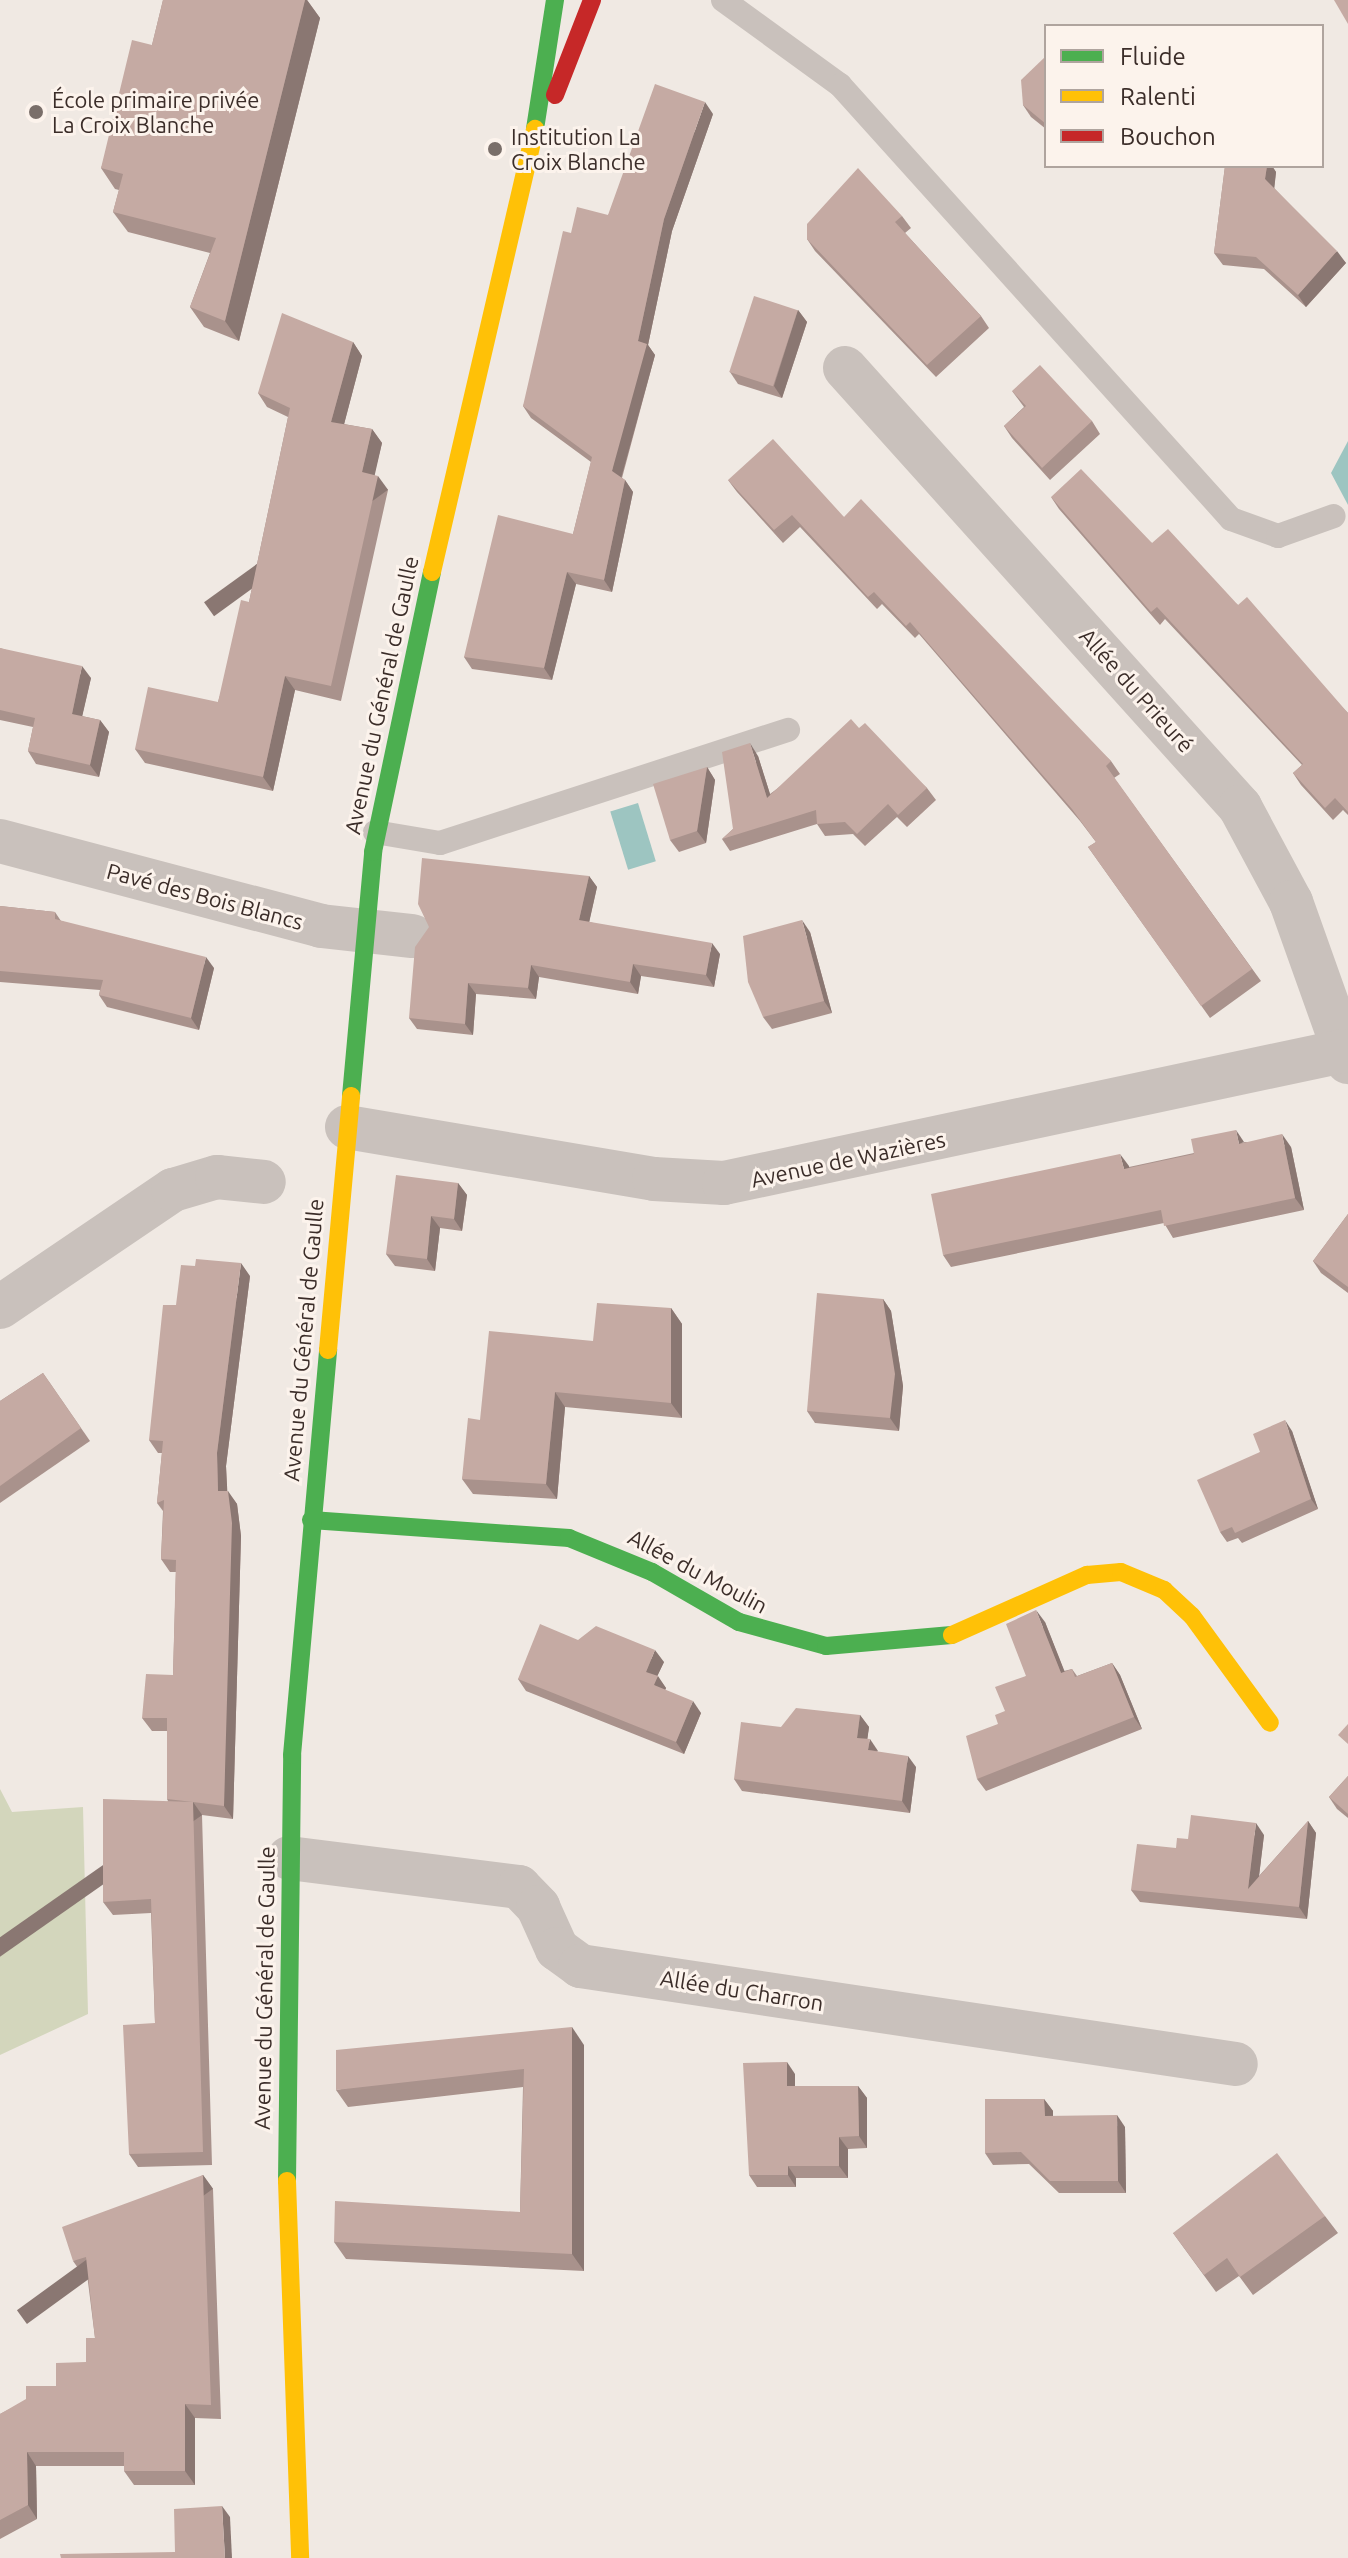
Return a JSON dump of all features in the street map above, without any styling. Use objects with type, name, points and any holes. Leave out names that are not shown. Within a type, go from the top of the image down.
[{"type":"main road","name":"Avenue du Général de Gaulle","points":[[300,2558],[288,2339],[289,1858],[311,1520],[375,832],[533,145],[555,0]]},
{"type":"main road","name":"Avenue du Général de Gaulle","points":[[533,145],[592,0]]},
{"type":"main road","name":"Allée du Moulin","points":[[311,1520],[569,1538],[640,1566],[754,1629],[826,1646],[895,1645],[961,1633],[1087,1575],[1121,1572],[1164,1590],[1192,1616],[1270,1723]]},
{"type":"street","name":"Allée du Prieuré","points":[[845,368],[1240,807],[1291,902],[1346,1056]]},
{"type":"street","name":"Pavé des Bois Blancs","points":[[0,841],[365,933],[412,936]]},
{"type":"street","name":"Avenue de Wazières","points":[[347,1127],[654,1179],[724,1183],[1346,1056]]},
{"type":"street","points":[[0,1307],[173,1190],[217,1177],[264,1182]]},
{"type":"street","name":"Allée du Charron","points":[[289,1858],[519,1887],[538,1907],[557,1949],[580,1966],[1236,2064]]},
{"type":"lane","points":[[723,0],[840,85],[1231,519],[1278,536],[1334,516]]},
{"type":"lane","points":[[375,832],[440,843],[788,730]]},
{"type":"green space","points":[[0,1789],[12,1812],[83,1807],[88,2014],[0,2055]]},
{"type":"water","points":[[1348,441],[1348,505],[1331,473]]},
{"type":"water","points":[[638,803],[656,861],[628,870],[610,811]]},
{"type":"building","points":[[163,0],[305,0],[225,321],[190,307],[216,238],[113,212],[123,174],[101,168],[132,40],[152,45]]},
{"type":"building","points":[[1334,0],[1348,0],[1348,24]]},
{"type":"building","points":[[1044,58],[1044,122],[1023,105],[1021,80]]},
{"type":"building","points":[[655,84],[705,102],[664,219],[638,341],[647,344],[612,471],[625,480],[604,580],[567,572],[544,668],[464,657],[498,515],[573,534],[592,457],[523,406],[563,231],[571,233],[577,207],[608,215]]},
{"type":"building","points":[[858,168],[902,216],[895,222],[981,316],[927,365],[807,239],[807,224]]},
{"type":"building","points":[[1225,168],[1267,168],[1265,179],[1337,251],[1298,295],[1256,257],[1214,253]]},
{"type":"building","points":[[754,296],[798,310],[773,386],[729,372]]},
{"type":"building","points":[[282,313],[353,342],[331,422],[372,429],[362,472],[378,476],[331,686],[285,676],[263,777],[135,749],[148,687],[218,702],[241,600],[249,602],[290,408],[258,393]]},
{"type":"building","points":[[1040,365],[1092,421],[1042,468],[1004,426],[1026,406],[1012,391]]},
{"type":"building","points":[[773,439],[844,517],[861,499],[1111,761],[1106,766],[1252,969],[1201,1006],[1088,847],[1096,842],[1072,809],[910,622],[906,626],[874,592],[868,597],[792,515],[774,530],[728,480]]},
{"type":"building","points":[[1081,469],[1152,543],[1168,529],[1238,605],[1247,597],[1348,713],[1348,812],[1335,798],[1325,808],[1293,773],[1303,764],[1157,607],[1151,612],[1051,497]]},
{"type":"building","points":[[0,648],[82,666],[72,714],[100,720],[90,765],[28,751],[35,718],[0,710]]},
{"type":"building","points":[[851,719],[859,728],[865,723],[927,788],[898,815],[888,804],[857,834],[845,822],[817,824],[816,810],[722,839],[733,829],[722,752],[750,743],[767,798]]},
{"type":"building","points":[[707,767],[697,831],[670,840],[653,784]]},
{"type":"building","points":[[422,858],[589,876],[579,920],[712,943],[706,975],[633,964],[630,982],[531,965],[528,988],[468,983],[465,1024],[409,1018],[415,947],[429,927],[418,904]]},
{"type":"building","points":[[0,906],[55,912],[55,919],[206,957],[191,1018],[99,995],[103,980],[0,971]]},
{"type":"building","points":[[802,920],[824,1001],[763,1017],[748,982],[743,936]]},
{"type":"building","points":[[1236,1130],[1239,1144],[1282,1134],[1295,1198],[1164,1226],[1161,1210],[943,1255],[931,1194],[1120,1154],[1124,1169],[1194,1154],[1191,1139]]},
{"type":"building","points":[[396,1175],[458,1183],[454,1219],[431,1216],[427,1259],[386,1254]]},
{"type":"building","points":[[1348,1214],[1348,1287],[1313,1261]]},
{"type":"building","points":[[196,1259],[241,1263],[217,1453],[218,1491],[228,1491],[232,1523],[224,1806],[167,1799],[167,1718],[142,1718],[146,1674],[173,1675],[176,1560],[161,1559],[164,1500],[157,1503],[163,1441],[149,1440],[163,1305],[176,1305],[181,1265],[195,1266]]},
{"type":"building","points":[[817,1293],[883,1299],[895,1374],[890,1418],[807,1411]]},
{"type":"building","points":[[597,1303],[671,1308],[671,1403],[555,1392],[546,1484],[462,1479],[468,1418],[480,1420],[489,1331],[593,1341]]},
{"type":"building","points":[[43,1373],[81,1428],[0,1486],[0,1401]]},
{"type":"building","points":[[1285,1420],[1311,1499],[1235,1533],[1232,1527],[1220,1532],[1197,1480],[1260,1452],[1253,1434]]},
{"type":"building","points":[[1036,1610],[1061,1673],[1072,1669],[1075,1677],[1112,1663],[1134,1717],[977,1779],[966,1736],[998,1724],[995,1715],[1005,1711],[995,1687],[1026,1676],[1006,1624]]},
{"type":"building","points":[[540,1624],[578,1640],[596,1626],[655,1650],[646,1672],[658,1676],[654,1685],[693,1701],[676,1742],[518,1679]]},
{"type":"building","points":[[796,1708],[860,1715],[857,1738],[870,1739],[868,1750],[908,1756],[902,1801],[734,1779],[741,1722],[781,1727]]},
{"type":"building","points":[[1348,1724],[1348,1744],[1338,1735]]},
{"type":"building","points":[[1348,1776],[1348,1814],[1329,1797]]},
{"type":"building","points":[[103,1799],[193,1802],[203,2152],[129,2154],[123,2025],[155,2023],[151,1899],[103,1902]]},
{"type":"building","points":[[1191,1815],[1256,1823],[1248,1889],[1308,1821],[1299,1907],[1131,1890],[1137,1844],[1176,1848],[1177,1838],[1188,1839]]},
{"type":"building","points":[[572,2027],[572,2254],[334,2242],[335,2201],[520,2212],[524,2069],[336,2090],[336,2050]]},
{"type":"building","points":[[787,2062],[787,2086],[858,2086],[859,2136],[839,2137],[839,2166],[788,2166],[788,2175],[749,2175],[743,2063]]},
{"type":"building","points":[[985,2099],[1044,2099],[1045,2116],[1117,2115],[1118,2181],[1050,2181],[1021,2152],[985,2153]]},
{"type":"building","points":[[1277,2153],[1325,2216],[1240,2277],[1227,2258],[1204,2275],[1173,2233]]},
{"type":"building","points":[[203,2175],[211,2405],[185,2404],[185,2471],[124,2471],[124,2452],[27,2452],[28,2505],[0,2520],[0,2414],[26,2399],[26,2386],[56,2386],[56,2363],[86,2362],[86,2338],[95,2338],[86,2257],[73,2261],[62,2227]]},
{"type":"building","points":[[222,2506],[225,2558],[61,2558],[60,2554],[175,2552],[174,2509]]},
{"type":"traffic: fast","points":[[535,129],[555,0]]},
{"type":"traffic: fast","points":[[351,1096],[373,852],[432,572]]},
{"type":"traffic: fast","points":[[287,2181],[292,1755],[328,1350]]},
{"type":"traffic: fast","points":[[311,1520],[569,1538],[652,1572],[739,1622],[826,1646],[952,1635]]},
{"type":"traffic: slow","points":[[432,572],[535,129]]},
{"type":"traffic: slow","points":[[328,1350],[351,1096]]},
{"type":"traffic: slow","points":[[952,1635],[1087,1575],[1121,1572],[1164,1590],[1192,1616],[1270,1723]]},
{"type":"traffic: slow","points":[[287,2181],[300,2558]]},
{"type":"traffic: jam","points":[[555,95],[592,0]]},
{"type":"place","name":"École primaire privée La Croix Blanche","points":[[36,112]]},
{"type":"place","name":"Institution La Croix Blanche","points":[[495,149]]}]
